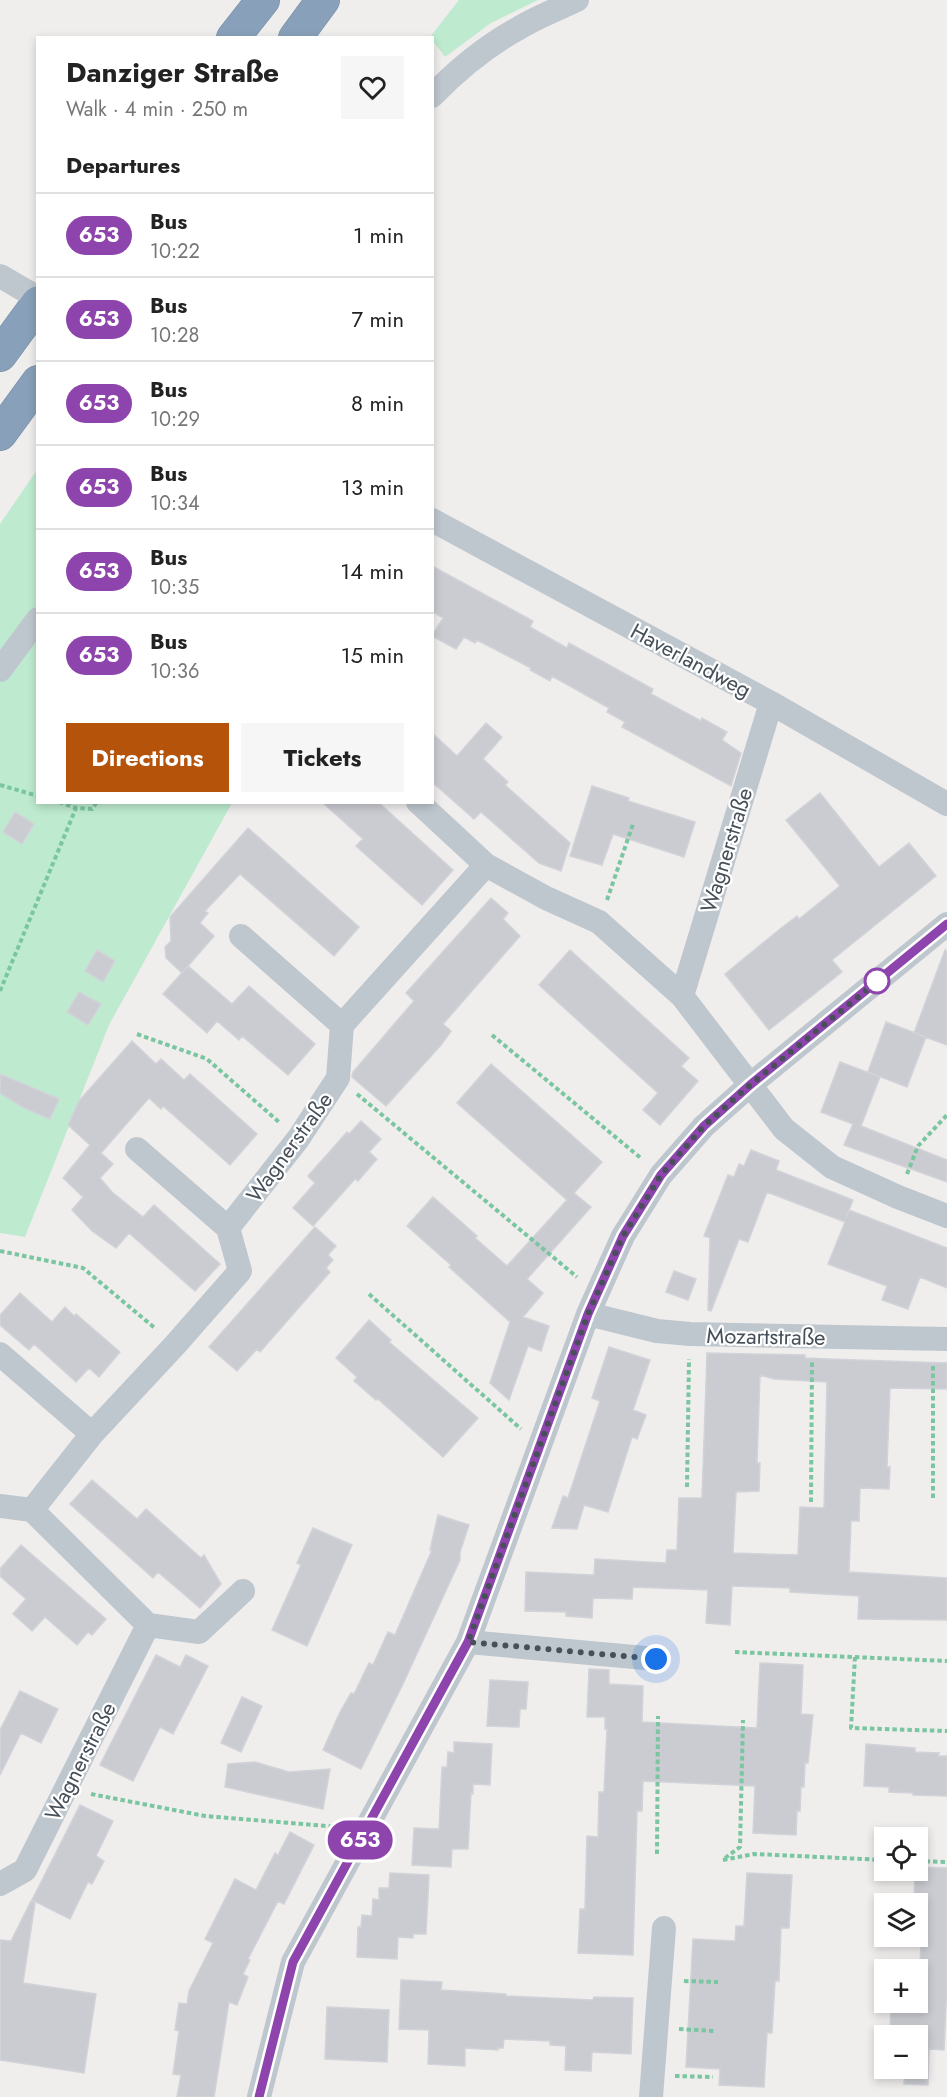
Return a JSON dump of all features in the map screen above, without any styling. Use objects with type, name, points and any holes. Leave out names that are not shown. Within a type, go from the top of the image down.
[{"type":"highway","points":[[235,36],[262,0]]},
{"type":"highway","points":[[296,36],[323,0]]},
{"type":"highway","points":[[0,355],[36,306]]},
{"type":"highway","points":[[0,434],[36,385]]},
{"type":"street","points":[[434,94],[455,72],[485,49],[520,27],[578,0]]},
{"type":"street","points":[[0,276],[36,297]]},
{"type":"street","name":"Haverlandweg","points":[[434,521],[771,703],[947,804]]},
{"type":"street","points":[[0,670],[36,622]]},
{"type":"street","name":"Wagnerstraße","points":[[682,996],[771,703]]},
{"type":"street","points":[[420,804],[486,865],[546,898],[599,922],[682,996],[784,1129],[832,1167],[947,1216]]},
{"type":"street","points":[[241,936],[342,1025],[486,865]]},
{"type":"street","points":[[260,2097],[293,1962],[468,1642],[592,1304],[623,1236],[661,1175],[704,1126],[750,1085],[947,924]]},
{"type":"street","name":"Wagnerstraße","points":[[228,1228],[298,1139],[338,1078],[342,1025]]},
{"type":"street","points":[[32,1510],[92,1434],[240,1271],[228,1228],[137,1149]]},
{"type":"street","name":"Mozartstraße","points":[[592,1304],[657,1331],[690,1334],[940,1339]]},
{"type":"street","points":[[0,1354],[92,1434]]},
{"type":"street","points":[[0,1506],[32,1510],[148,1625],[199,1632],[243,1591]]},
{"type":"street","name":"Wagnerstraße","points":[[0,1884],[25,1870],[148,1625]]},
{"type":"street","points":[[468,1642],[656,1659]]},
{"type":"street","points":[[652,2086],[664,1928]]},
{"type":"path","points":[[0,785],[36,795]]},
{"type":"path","points":[[65,804],[76,808],[92,809],[96,804]]},
{"type":"path","points":[[0,991],[76,808]]},
{"type":"path","points":[[599,922],[633,824]]},
{"type":"path","points":[[137,1034],[207,1059],[298,1139]]},
{"type":"path","points":[[492,1035],[661,1175]]},
{"type":"path","points":[[338,1078],[592,1304]]},
{"type":"path","points":[[898,1197],[918,1146],[947,1115]]},
{"type":"path","points":[[0,1251],[83,1268],[175,1345]]},
{"type":"path","points":[[369,1294],[540,1446]]},
{"type":"path","points":[[687,1487],[690,1334]]},
{"type":"path","points":[[811,1502],[813,1336]]},
{"type":"path","points":[[933,1498],[940,1339]]},
{"type":"path","points":[[735,1652],[947,1661]]},
{"type":"path","points":[[855,1658],[851,1728],[947,1731]]},
{"type":"path","points":[[657,1854],[658,1716]]},
{"type":"path","points":[[743,1720],[740,1847],[723,1860],[754,1854],[874,1859]]},
{"type":"path","points":[[65,1789],[205,1816],[367,1829]]},
{"type":"path","points":[[928,1861],[947,1862]]},
{"type":"path","points":[[659,1979],[718,1982]]},
{"type":"path","points":[[658,2028],[714,2031]]},
{"type":"path","points":[[652,2086],[713,2077]]},
{"type":"green space","points":[[459,0],[538,0],[491,23],[445,57],[434,42],[434,36],[431,36]]},
{"type":"green space","points":[[36,471],[36,804],[231,804],[109,1025],[25,1237],[0,1233],[0,524]]},
{"type":"building","points":[[434,567],[533,621],[530,627],[567,648],[569,643],[653,689],[651,694],[727,732],[722,740],[741,753],[731,786],[622,727],[625,722],[607,712],[609,708],[552,676],[550,681],[530,670],[531,668],[477,640],[475,643],[464,637],[456,649],[434,637],[434,633],[443,618],[434,612]]},
{"type":"building","points":[[486,723],[502,737],[483,759],[508,782],[505,785],[570,843],[561,871],[539,863],[481,812],[474,819],[434,784],[434,735],[457,756]]},
{"type":"building","points":[[592,786],[629,798],[628,801],[695,822],[684,857],[613,834],[602,865],[570,856]]},
{"type":"building","points":[[820,793],[879,867],[909,843],[936,876],[832,960],[842,972],[769,1030],[725,974],[780,929],[797,916],[799,919],[840,886],[786,820]]},
{"type":"building","points":[[324,804],[380,804],[453,870],[422,905],[356,846],[363,839]]},
{"type":"building","points":[[15,812],[34,824],[22,844],[3,832]]},
{"type":"building","points":[[248,828],[359,927],[334,956],[240,874],[205,911],[208,913],[200,923],[214,936],[182,973],[166,958],[165,947],[171,941],[170,917]]},
{"type":"building","points":[[491,898],[508,913],[503,919],[520,936],[443,1024],[451,1031],[386,1106],[352,1077],[353,1072],[414,1001],[406,993]]},
{"type":"building","points":[[97,950],[115,961],[103,982],[85,971]]},
{"type":"building","points":[[570,950],[689,1058],[681,1066],[698,1081],[660,1125],[643,1110],[658,1093],[539,985]]},
{"type":"building","points":[[945,950],[947,951],[947,1045],[914,1033]]},
{"type":"building","points":[[188,966],[232,1004],[249,986],[315,1044],[288,1075],[242,1036],[239,1040],[217,1021],[207,1033],[163,994]]},
{"type":"building","points":[[79,992],[101,1004],[88,1025],[67,1012]]},
{"type":"building","points":[[886,1022],[926,1037],[907,1087],[868,1072]]},
{"type":"building","points":[[132,1041],[156,1064],[161,1059],[184,1080],[190,1074],[257,1134],[230,1165],[163,1106],[161,1109],[149,1098],[101,1153],[113,1164],[100,1178],[112,1192],[143,1217],[154,1205],[220,1264],[195,1291],[129,1233],[116,1248],[92,1231],[72,1210],[83,1197],[63,1178],[90,1145],[68,1125],[79,1101]]},
{"type":"building","points":[[840,1062],[880,1077],[861,1126],[947,1160],[947,1182],[844,1145],[853,1124],[821,1112]]},
{"type":"building","points":[[491,1064],[602,1162],[574,1193],[591,1207],[527,1279],[543,1293],[523,1317],[549,1326],[541,1351],[528,1346],[509,1400],[490,1383],[510,1322],[407,1226],[433,1197],[507,1266],[567,1200],[457,1103]]},
{"type":"building","points":[[0,1074],[59,1099],[50,1119],[24,1108],[0,1093]]},
{"type":"building","points":[[361,1121],[381,1139],[369,1152],[377,1159],[358,1181],[355,1179],[313,1226],[293,1208],[315,1183],[308,1176],[347,1132],[349,1134]]},
{"type":"building","points":[[751,1150],[779,1161],[776,1170],[853,1200],[849,1210],[947,1248],[947,1288],[920,1277],[908,1309],[882,1300],[887,1286],[828,1264],[845,1222],[767,1192],[748,1242],[739,1239],[711,1311],[708,1310],[710,1238],[704,1236],[728,1175],[734,1177],[739,1164],[744,1166]]},
{"type":"building","points":[[315,1227],[336,1246],[328,1255],[333,1260],[326,1268],[330,1272],[260,1352],[257,1349],[237,1371],[209,1347]]},
{"type":"building","points":[[674,1271],[696,1279],[688,1300],[666,1292]]},
{"type":"building","points":[[20,1293],[52,1322],[65,1307],[120,1352],[99,1377],[89,1368],[76,1382],[34,1344],[29,1350],[0,1325],[0,1315]]},
{"type":"building","points":[[369,1320],[391,1340],[389,1342],[478,1418],[443,1457],[378,1399],[376,1400],[354,1381],[357,1377],[336,1358]]},
{"type":"building","points":[[609,1347],[650,1360],[633,1410],[646,1415],[637,1439],[632,1437],[608,1512],[584,1505],[577,1529],[552,1528],[563,1496],[568,1498],[600,1401],[592,1398]]},
{"type":"building","points":[[707,1353],[805,1355],[805,1358],[947,1363],[947,1389],[890,1388],[887,1467],[890,1467],[889,1489],[860,1488],[859,1521],[851,1521],[849,1572],[947,1578],[947,1620],[858,1619],[859,1596],[790,1592],[790,1588],[732,1586],[730,1625],[706,1623],[708,1590],[633,1587],[632,1599],[593,1598],[592,1618],[566,1616],[566,1612],[525,1611],[526,1572],[594,1575],[595,1559],[666,1563],[667,1550],[677,1550],[679,1498],[702,1498]],"holes":[[[760,1375],[774,1379],[827,1382],[824,1508],[800,1507],[798,1555],[733,1553],[736,1492],[759,1491],[760,1463],[757,1463]]]},
{"type":"building","points":[[92,1480],[137,1519],[146,1509],[201,1558],[204,1555],[221,1584],[200,1608],[158,1572],[153,1578],[70,1504]]},
{"type":"building","points":[[438,1515],[469,1525],[460,1552],[460,1560],[361,1769],[323,1750],[340,1712],[351,1693],[354,1694],[369,1663],[373,1665],[388,1632],[395,1635],[432,1550],[430,1550]]},
{"type":"building","points":[[313,1528],[352,1545],[307,1646],[272,1630],[301,1565],[297,1563]]},
{"type":"building","points":[[21,1545],[106,1619],[92,1635],[88,1632],[77,1645],[45,1617],[32,1631],[13,1614],[26,1599],[0,1576],[0,1569]]},
{"type":"building","points":[[156,1655],[180,1667],[186,1655],[208,1666],[173,1734],[160,1727],[133,1781],[100,1765]]},
{"type":"building","points":[[760,1663],[803,1665],[801,1714],[813,1715],[808,1763],[805,1763],[804,1787],[801,1787],[800,1811],[797,1811],[796,1835],[753,1833],[755,1786],[643,1781],[642,1811],[637,1811],[633,1955],[578,1953],[580,1909],[585,1909],[587,1836],[598,1837],[599,1792],[604,1792],[607,1729],[605,1729],[605,1717],[587,1717],[589,1669],[609,1670],[609,1684],[643,1686],[642,1722],[757,1728]]},
{"type":"building","points":[[490,1680],[528,1682],[526,1709],[520,1709],[519,1727],[487,1726]]},
{"type":"building","points":[[20,1691],[58,1709],[41,1743],[21,1733],[0,1775],[0,1730]]},
{"type":"building","points":[[242,1697],[262,1706],[241,1752],[221,1743]]},
{"type":"building","points":[[454,1742],[492,1744],[490,1785],[473,1784],[468,1849],[452,1849],[451,1867],[412,1865],[414,1828],[439,1829],[442,1767],[447,1767],[448,1752],[454,1753]]},
{"type":"building","points":[[866,1744],[915,1748],[915,1752],[939,1753],[938,1756],[947,1756],[947,1796],[913,1795],[913,1793],[889,1792],[889,1787],[864,1786]]},
{"type":"building","points":[[255,1762],[289,1772],[330,1769],[323,1809],[225,1787],[228,1764]]},
{"type":"building","points":[[80,1805],[113,1821],[96,1856],[104,1861],[92,1884],[88,1882],[70,1919],[32,1900]]},
{"type":"building","points":[[290,1832],[314,1845],[284,1904],[278,1901],[248,1959],[250,1960],[243,1974],[248,1977],[237,2005],[229,2002],[214,2097],[177,2097],[181,2075],[173,2074],[179,2031],[175,2030],[179,2003],[187,2004],[189,1991],[213,1943],[205,1939],[235,1879],[256,1890],[275,1853],[278,1855]]},
{"type":"building","points":[[928,1867],[947,1868],[947,1983],[944,2050],[929,2049],[928,2085],[904,2084],[904,2079],[928,2079],[928,2025],[890,2025],[891,2013],[928,2013],[928,1959],[920,1959],[921,1947],[928,1947],[928,1893],[914,1893],[915,1881],[928,1881]]},
{"type":"building","points":[[390,1873],[429,1875],[426,1934],[413,1934],[413,1938],[398,1937],[397,1959],[357,1957],[358,1927],[361,1927],[362,1915],[372,1916],[373,1899],[379,1900],[379,1888],[389,1888]]},
{"type":"building","points":[[747,1873],[792,1875],[789,1928],[781,1928],[779,1981],[775,1981],[772,2033],[767,2033],[764,2087],[719,2085],[720,2069],[686,2067],[693,1939],[735,1941],[736,1926],[744,1926]]},
{"type":"building","points":[[31,1901],[35,1903],[23,1983],[96,1994],[84,2073],[0,2060],[0,1940],[11,1941]]},
{"type":"building","points":[[401,1980],[442,1982],[441,1990],[506,1994],[506,1996],[593,2000],[594,1997],[633,1998],[631,2054],[592,2052],[591,2071],[565,2070],[566,2046],[550,2045],[550,2041],[504,2039],[503,2048],[498,2048],[498,2050],[465,2048],[465,2066],[428,2064],[429,2030],[399,2029]]},
{"type":"building","points":[[327,2007],[389,2010],[387,2062],[325,2059]]},
{"type":"bus line","name":"653","points":[[259,2097],[293,1962],[468,1642],[588,1314],[623,1236],[661,1175],[704,1126],[750,1085],[947,924]]},
{"type":"route","points":[[656,1659],[468,1642],[588,1314],[623,1236],[661,1175],[704,1126],[750,1085],[879,980],[877,981]]}]
